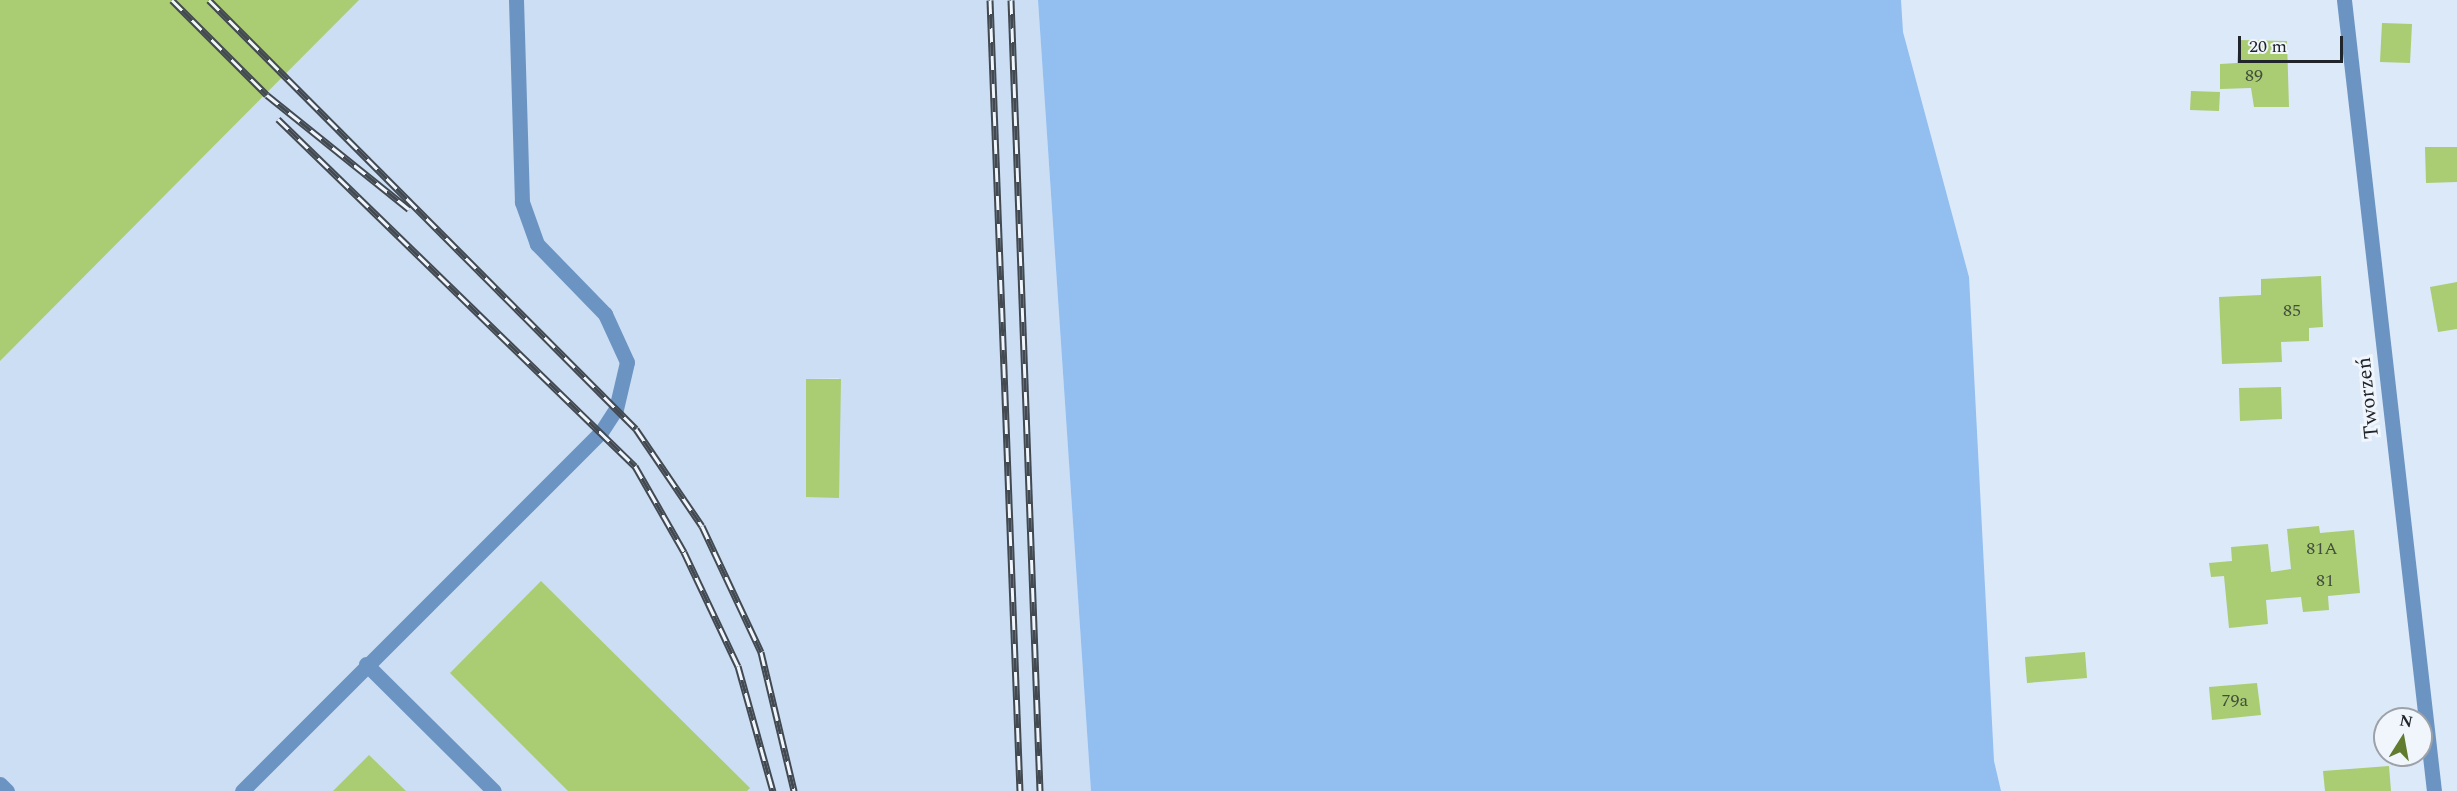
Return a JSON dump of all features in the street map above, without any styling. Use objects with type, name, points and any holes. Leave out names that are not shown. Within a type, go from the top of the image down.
[{"type":"street","points":[[242,791],[366,664],[600,432],[616,409],[627,362],[605,314],[537,244],[522,202],[516,0]]},
{"type":"street","name":"Tworzeń","points":[[2344,0],[2434,791]]},
{"type":"street","points":[[366,664],[494,791]]},
{"type":"street","points":[[0,784],[7,791]]},
{"type":"shaded area","points":[[0,0],[1038,0],[1091,791],[0,791]],"holes":[[[839,378],[807,494],[806,379]]]},
{"type":"shaded area","points":[[1038,0],[1901,0],[1903,32],[1969,277],[1994,761],[2001,791],[1091,791]]},
{"type":"building","points":[[0,0],[359,0],[0,361]]},
{"type":"building","points":[[2382,23],[2412,24],[2410,63],[2380,62]]},
{"type":"building","points":[[2239,40],[2287,41],[2289,107],[2254,107],[2251,88],[2220,89],[2220,64],[2237,63]]},
{"type":"building","points":[[2191,91],[2220,92],[2219,111],[2190,110]]},
{"type":"building","points":[[2425,147],[2457,147],[2457,182],[2426,183]]},
{"type":"building","points":[[2321,276],[2323,327],[2309,328],[2309,341],[2281,342],[2282,362],[2222,364],[2219,297],[2261,295],[2261,279]]},
{"type":"building","points":[[2457,282],[2457,329],[2438,332],[2430,287]]},
{"type":"building","points":[[806,379],[841,379],[839,498],[806,497]]},
{"type":"building","points":[[2281,387],[2282,419],[2240,421],[2239,388]]},
{"type":"building","points":[[2319,526],[2320,533],[2354,530],[2360,593],[2328,596],[2329,610],[2303,612],[2301,597],[2266,600],[2268,624],[2229,628],[2224,576],[2211,577],[2209,563],[2232,561],[2231,547],[2268,544],[2271,572],[2291,569],[2287,529]]},
{"type":"building","points":[[541,581],[750,788],[747,791],[568,791],[450,673]]},
{"type":"building","points":[[2085,652],[2087,678],[2027,683],[2025,657]]},
{"type":"building","points":[[2257,683],[2261,715],[2212,720],[2209,687]]},
{"type":"building","points":[[369,755],[406,791],[333,791]]},
{"type":"building","points":[[2389,767],[2391,791],[2325,791],[2323,771]]},
{"type":"railway","points":[[172,0],[267,95],[409,209]]},
{"type":"railway","points":[[209,0],[636,429],[702,526],[761,652],[794,791]]},
{"type":"railway","points":[[990,0],[1020,791]]},
{"type":"railway","points":[[1011,0],[1040,791]]},
{"type":"railway","points":[[278,119],[635,466],[684,552],[738,666],[773,791]]}]
